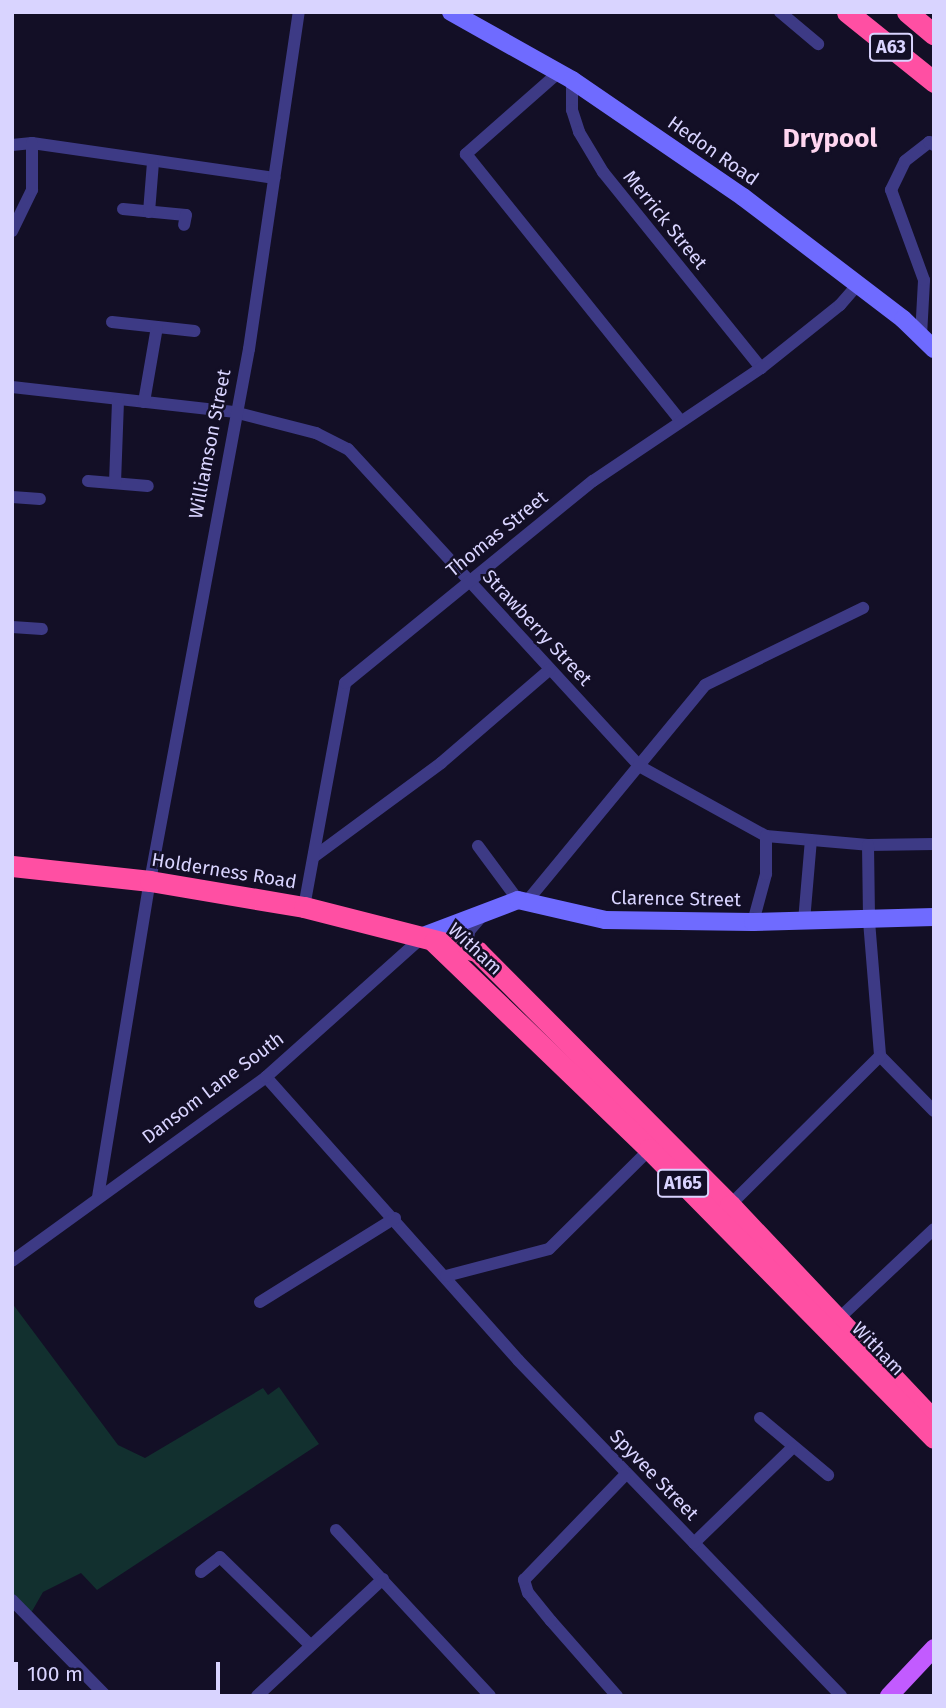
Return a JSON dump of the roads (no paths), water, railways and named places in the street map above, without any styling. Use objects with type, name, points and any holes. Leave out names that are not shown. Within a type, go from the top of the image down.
[{"type":"highway","name":"A63","points":[[847,12],[934,82]]},
{"type":"highway","name":"A63","points":[[907,12],[934,34]]},
{"type":"highway","name":"Holderness Road","points":[[12,866],[150,881],[304,907],[426,935]]},
{"type":"highway","name":"Witham","points":[[426,935],[477,951],[656,1143],[833,1324],[934,1421]]},
{"type":"highway","name":"Witham","points":[[426,935],[656,1143]]},
{"type":"highway","name":"Witham","points":[[833,1324],[934,1438]]},
{"type":"main road","points":[[889,1696],[934,1648]]},
{"type":"street","name":"Williamson Street","points":[[98,1196],[150,881],[234,412],[249,349],[299,12]]},
{"type":"street","points":[[780,12],[818,44]]},
{"type":"street","name":"Hedon Road","points":[[453,13],[565,77],[743,197],[858,284],[928,342]]},
{"type":"street","points":[[565,77],[466,154],[680,419]]},
{"type":"street","name":"Merrick Street","points":[[565,77],[579,132],[603,172],[761,368]]},
{"type":"street","points":[[928,342],[924,280],[891,190],[905,161],[929,142],[934,145]]},
{"type":"street","points":[[12,145],[32,144],[274,178]]},
{"type":"street","points":[[12,231],[32,190],[32,144]]},
{"type":"street","points":[[149,212],[153,162]]},
{"type":"street","points":[[123,209],[186,215],[184,225]]},
{"type":"street","name":"Thomas Street","points":[[304,907],[345,683],[593,481],[680,419],[761,368],[840,304],[858,284]]},
{"type":"street","points":[[112,322],[195,331]]},
{"type":"street","points":[[144,402],[157,327]]},
{"type":"street","name":"Strawberry Street","points":[[12,387],[234,412],[316,433],[348,449],[392,492],[469,583],[639,766],[766,836]]},
{"type":"street","points":[[115,483],[118,401]]},
{"type":"street","points":[[88,481],[148,486]]},
{"type":"street","points":[[12,497],[40,499]]},
{"type":"street","points":[[426,935],[492,908],[523,900],[705,685],[863,608]]},
{"type":"street","points":[[12,627],[42,629]]},
{"type":"street","points":[[315,856],[441,763],[549,670]]},
{"type":"street","points":[[753,922],[766,874],[766,836],[868,845],[934,844]]},
{"type":"street","points":[[804,921],[811,840]]},
{"type":"street","points":[[868,845],[869,920],[880,1056],[934,1111]]},
{"type":"street","points":[[478,846],[523,900]]},
{"type":"street","name":"Clarence Street","points":[[523,900],[605,920],[753,922],[934,916]]},
{"type":"street","points":[[477,951],[468,941],[471,924],[492,908]]},
{"type":"street","name":"Dansom Lane South","points":[[12,1261],[98,1196],[266,1077],[426,935]]},
{"type":"street","points":[[724,1212],[880,1056]]},
{"type":"street","name":"Spyvee Street","points":[[266,1077],[625,1475],[841,1696]]},
{"type":"street","points":[[446,1276],[549,1249],[656,1143]]},
{"type":"street","points":[[260,1302],[395,1218]]},
{"type":"street","points":[[833,1324],[934,1229]]},
{"type":"street","points":[[760,1418],[792,1448],[828,1475]]},
{"type":"street","points":[[694,1543],[792,1448]]},
{"type":"street","points":[[617,1696],[543,1611],[524,1580],[625,1475]]},
{"type":"street","points":[[336,1530],[490,1696]]},
{"type":"street","points":[[201,1572],[220,1557],[309,1644]]},
{"type":"street","points":[[261,1694],[309,1644],[383,1579]]},
{"type":"street","points":[[12,1600],[106,1696]]},
{"type":"district","name":"Drypool","points":[[830,139]]}]
